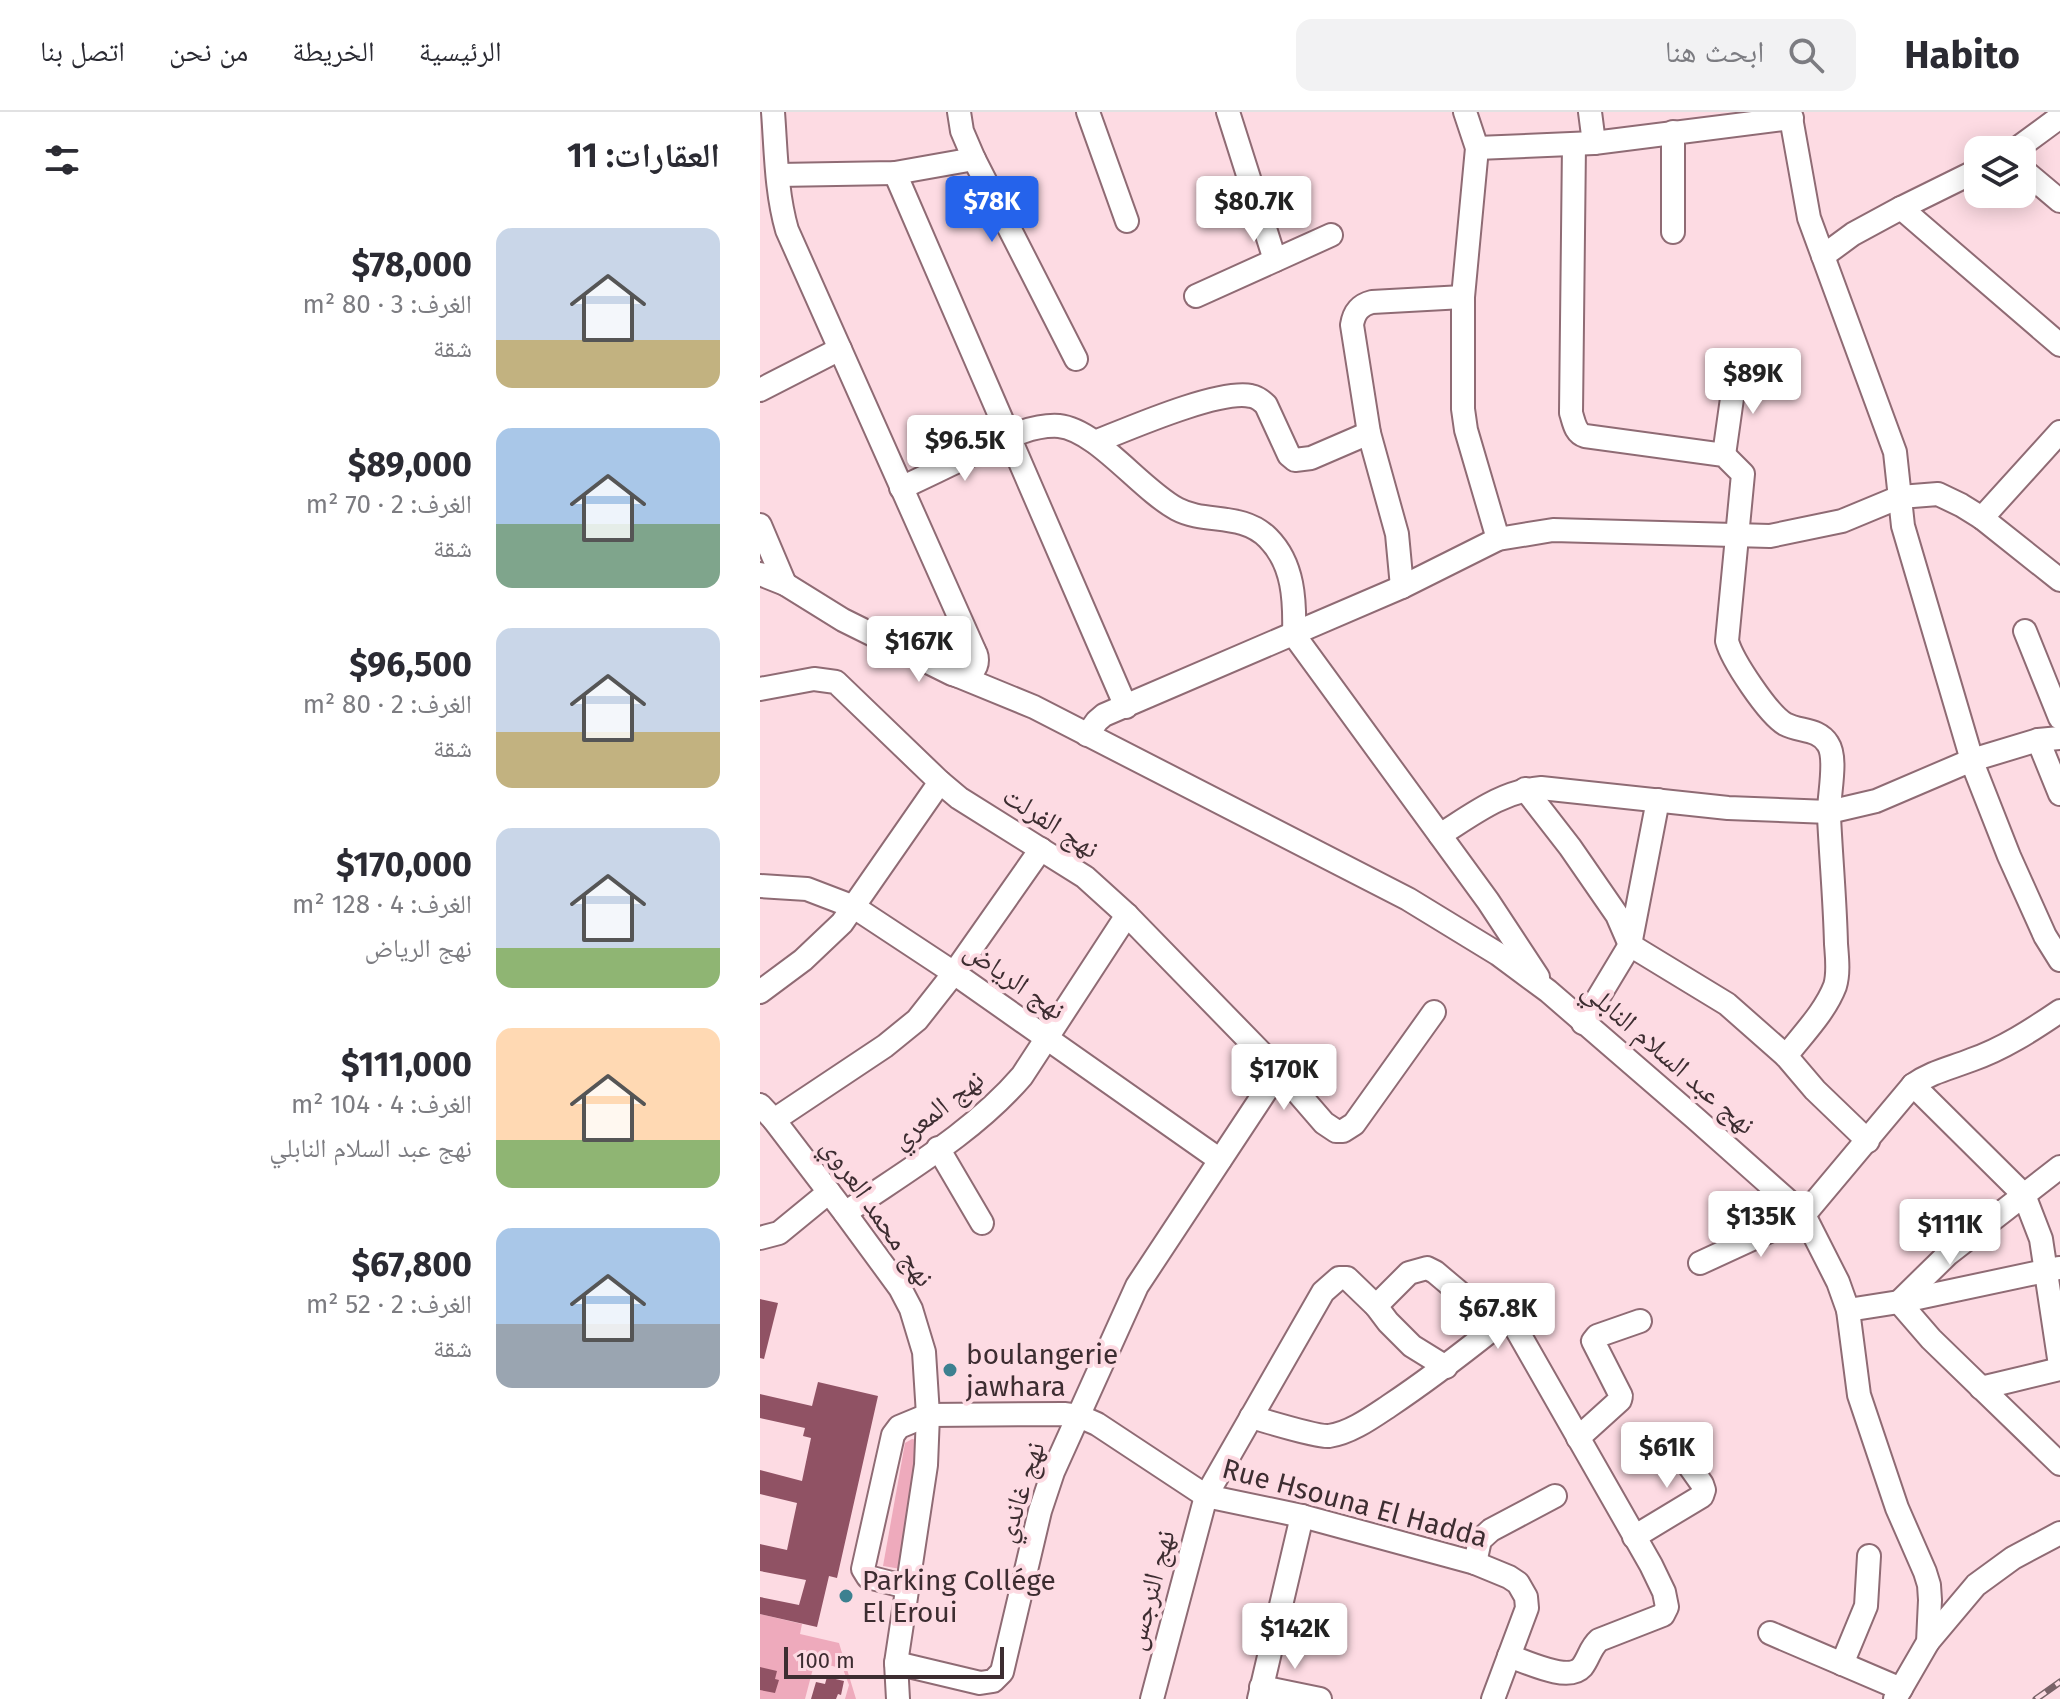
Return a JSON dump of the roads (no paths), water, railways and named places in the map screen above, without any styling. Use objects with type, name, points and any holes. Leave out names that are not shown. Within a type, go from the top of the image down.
[{"type":"street","points":[[773,112],[768,145],[772,187],[787,230],[949,595],[963,649],[977,664],[966,675],[954,674]]},
{"type":"street","points":[[959,112],[962,131],[974,159],[1076,359]]},
{"type":"street","points":[[1088,112],[1127,221]]},
{"type":"street","points":[[1228,112],[1275,260]]},
{"type":"street","points":[[1465,112],[1477,148],[1463,297],[1463,409],[1466,430],[1498,539]]},
{"type":"street","points":[[1590,112],[1584,143],[1571,413],[1576,428],[1585,436],[1724,455],[1743,474],[1727,641],[1730,655],[1775,718],[1788,726],[1818,733],[1830,745],[1829,812],[1837,977],[1816,1019],[1786,1056]]},
{"type":"street","points":[[1477,148],[1584,143],[1791,115],[1809,218],[1895,452],[1903,526],[1972,760],[2009,856],[2053,935],[2060,960]]},
{"type":"street","points":[[2034,136],[2060,117]]},
{"type":"street","points":[[1673,132],[1673,232]]},
{"type":"street","points":[[772,187],[895,173],[974,159]]},
{"type":"street","points":[[895,173],[1126,707]]},
{"type":"street","points":[[1823,256],[1853,234],[1964,177]]},
{"type":"street","points":[[2036,181],[2060,201]]},
{"type":"street","points":[[1901,208],[2060,345]]},
{"type":"street","points":[[1196,296],[1331,235]]},
{"type":"street","points":[[1402,587],[1397,534],[1369,433],[1352,325],[1355,312],[1372,302],[1463,297]]},
{"type":"street","points":[[760,390],[840,349]]},
{"type":"street","points":[[1724,455],[1736,370]]},
{"type":"street","points":[[1095,442],[1197,404],[1244,395],[1253,396],[1266,405],[1289,455],[1295,460],[1311,458],[1369,433]]},
{"type":"street","points":[[901,488],[1010,437],[1043,426],[1059,426],[1074,429],[1095,442],[1150,491],[1177,508],[1249,525],[1270,539],[1283,560],[1293,588],[1294,635],[1488,901],[1548,991]]},
{"type":"street","points":[[1982,518],[2060,432]]},
{"type":"street","points":[[1087,735],[1104,715],[1402,587],[1498,539],[1553,530],[1770,536],[1842,521],[1900,497],[1938,494],[1982,518],[2060,580]]},
{"type":"street","points":[[760,525],[785,584]]},
{"type":"street","name":"نهج عبد السلام النابلي","points":[[760,574],[785,584],[843,620],[906,652],[1034,707],[1408,899],[1498,954],[1548,991],[1804,1215],[1838,1282],[1848,1310],[1859,1395],[1897,1508],[1929,1585],[1928,1642],[1898,1694]]},
{"type":"street","points":[[2025,631],[2060,718]]},
{"type":"street","points":[[906,652],[926,654],[963,649]]},
{"type":"street","name":"نهج عبد السلام النابلي","points":[[963,649],[1034,707]]},
{"type":"street","name":"نهج الفرلت","points":[[760,689],[814,679],[836,682],[959,798],[1085,877],[1127,915],[1279,1071],[1324,1123],[1336,1131],[1346,1131],[1359,1118],[1434,1012]]},
{"type":"street","points":[[1440,835],[1497,799],[1525,789],[1541,788],[1728,808],[1829,812],[1876,801],[1972,760],[2049,739],[2060,794]]},
{"type":"street","points":[[760,992],[803,960],[854,907],[940,782]]},
{"type":"street","points":[[1525,789],[1617,915],[1630,945],[1727,1004],[1786,1056],[1815,1090],[1868,1141]]},
{"type":"street","points":[[1583,1023],[1630,945],[1658,800]]},
{"type":"street","points":[[767,1112],[885,1046],[928,1009],[1041,849]]},
{"type":"street","name":"نهج الرياض","points":[[760,886],[807,889],[854,907],[954,973],[1220,1160]]},
{"type":"street","name":"نهج المعري","points":[[845,1213],[1004,1097],[1022,1076],[1127,915]]},
{"type":"street","points":[[1700,1263],[1804,1215],[1913,1085],[1926,1076],[2002,1047],[2060,1011]]},
{"type":"street","name":"نهج غاندي","points":[[896,1663],[980,1683],[993,1681],[1002,1672],[1040,1511],[1053,1472],[1137,1286],[1279,1071]]},
{"type":"street","points":[[1913,1085],[2024,1195],[2054,1269],[2060,1367],[1981,1388]]},
{"type":"street","name":"نهج محمد العروي","points":[[767,1112],[900,1288],[911,1309],[924,1352],[928,1415],[926,1465],[896,1663],[899,1695]]},
{"type":"street","points":[[938,1148],[982,1223]]},
{"type":"street","points":[[1899,1302],[1948,1254],[2060,1167]]},
{"type":"street","points":[[760,1238],[779,1233],[829,1192]]},
{"type":"street","points":[[1446,1367],[1412,1346],[1376,1306],[1409,1273],[1427,1268],[1435,1272],[1479,1309],[1493,1329]]},
{"type":"street","points":[[1848,1310],[2054,1269]]},
{"type":"street","name":"نهج النرجس","points":[[1152,1699],[1206,1496],[1251,1417],[1323,1292],[1334,1281],[1347,1278],[1376,1306]]},
{"type":"street","points":[[1899,1302],[1931,1339],[2060,1464]]},
{"type":"street","points":[[1251,1417],[1326,1437],[1347,1431],[1446,1367],[1493,1329],[1506,1321],[1514,1325],[1664,1592],[1667,1607],[1663,1615],[1599,1640],[1591,1647],[1582,1667],[1573,1672],[1555,1672],[1509,1656]]},
{"type":"street","points":[[1578,1438],[1621,1396],[1593,1341],[1597,1336],[1640,1321]]},
{"type":"street","points":[[907,1587],[868,1577],[863,1569],[893,1435],[899,1427],[928,1415]]},
{"type":"street","name":"Rue Hsouna El Hadda","points":[[928,1415],[1079,1416],[1097,1424],[1206,1496],[1302,1516],[1475,1563],[1509,1577],[1518,1583],[1526,1597],[1527,1608],[1493,1699]]},
{"type":"street","points":[[1634,1537],[1702,1496],[1702,1484],[1668,1436]]},
{"type":"street","points":[[1475,1563],[1480,1540],[1491,1530],[1555,1496]]},
{"type":"street","points":[[1302,1516],[1260,1693],[1320,1699]]},
{"type":"street","points":[[1928,1642],[1976,1585],[2013,1558],[2060,1533]]},
{"type":"street","points":[[1842,1664],[1866,1606],[1869,1556]]},
{"type":"street","points":[[1770,1633],[1842,1664],[1898,1694]]},
{"type":"railway","points":[[2036,1699],[2060,1682]]},
{"type":"place","name":"boulangerie jawhara","points":[[950,1370]]},
{"type":"place","name":"Parking Collége El Eroui","points":[[846,1596]]}]
